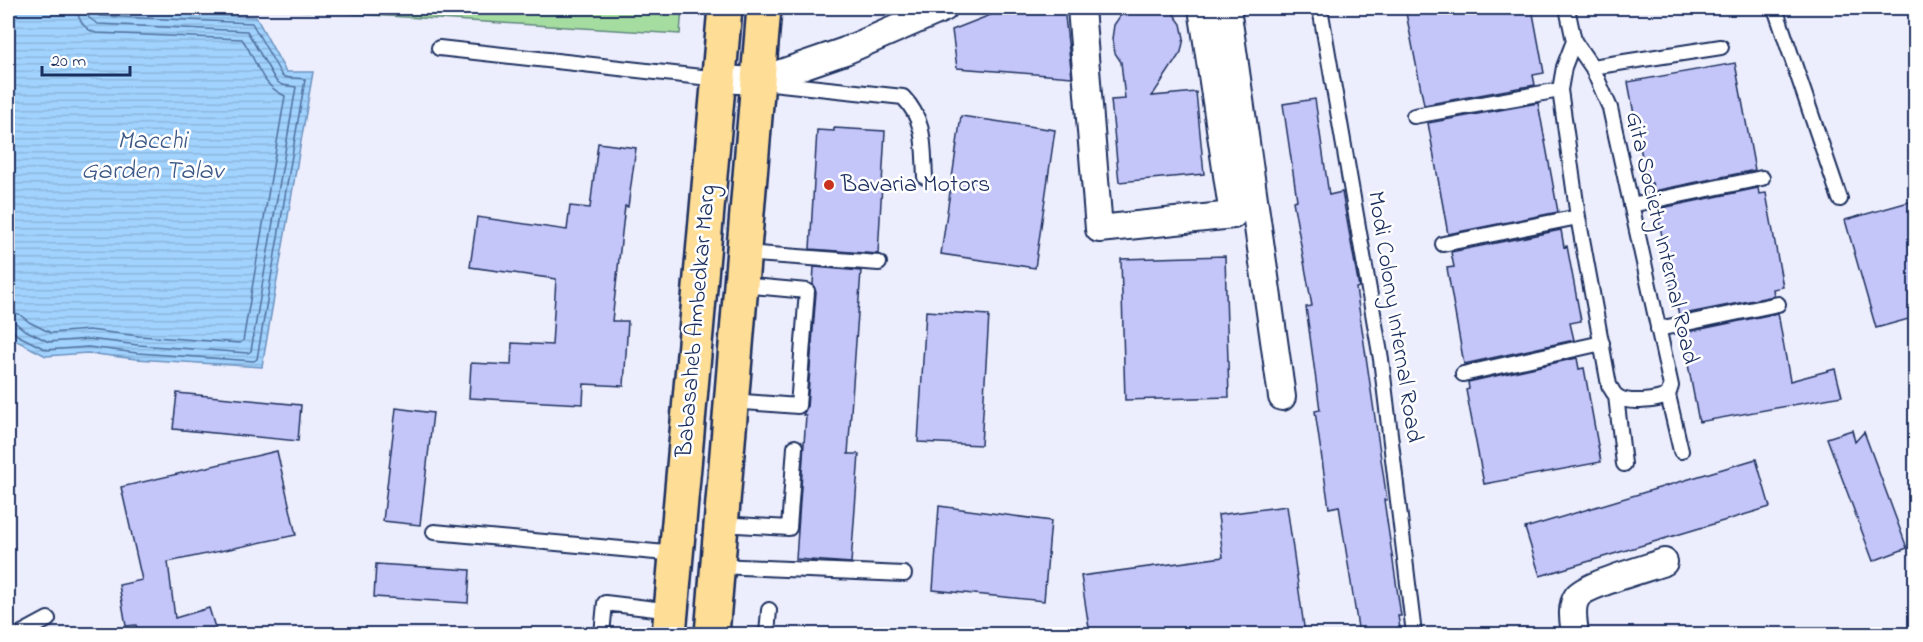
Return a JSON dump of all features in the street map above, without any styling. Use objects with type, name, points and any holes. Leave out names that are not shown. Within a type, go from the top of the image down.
[{"type":"main road","name":"Babasaheb Ambedkar Marg","points":[[670,622],[725,8]]},
{"type":"main road","name":"Babasaheb Ambedkar Marg","points":[[712,634],[764,8]]},
{"type":"street","points":[[719,80],[758,81],[845,51],[944,8]]},
{"type":"street","points":[[1081,8],[1100,230],[1233,215],[1202,8]]},
{"type":"street","points":[[1227,8],[1282,397]]},
{"type":"street","points":[[1575,634],[1573,609],[1577,596],[1591,587],[1664,562]]},
{"type":"lane","name":"Modi Colony Internal Road","points":[[1320,8],[1381,359],[1414,634]]},
{"type":"lane","name":"Gita Society Internal Road","points":[[1567,8],[1574,41],[1592,67],[1610,108],[1671,386],[1668,395],[1659,400],[1624,400],[1616,396]]},
{"type":"lane","points":[[1775,8],[1840,199]]},
{"type":"lane","points":[[1574,41],[1564,67],[1560,90],[1578,217],[1609,385],[1616,396],[1624,464]]},
{"type":"lane","points":[[1592,67],[1721,47]]},
{"type":"lane","points":[[439,48],[719,80]]},
{"type":"lane","points":[[758,81],[903,97],[913,107],[923,132],[925,177]]},
{"type":"lane","points":[[1414,116],[1560,90]]},
{"type":"lane","points":[[1631,205],[1762,178]]},
{"type":"lane","points":[[1443,244],[1578,217]]},
{"type":"lane","points":[[743,253],[879,263]]},
{"type":"lane","points":[[731,401],[798,406],[807,291],[741,285]]},
{"type":"lane","points":[[1658,329],[1778,304]]},
{"type":"lane","points":[[1463,374],[1602,343]]},
{"type":"lane","points":[[1668,395],[1681,451]]},
{"type":"lane","points":[[720,524],[789,528],[795,447]]},
{"type":"lane","points":[[434,532],[677,554]]},
{"type":"lane","points":[[717,566],[904,574]]},
{"type":"lane","points":[[602,634],[605,603],[670,622]]},
{"type":"lane","points":[[767,634],[769,610]]},
{"type":"lane","points":[[20,634],[48,619]]},
{"type":"green space","points":[[261,8],[682,8],[680,34]]},
{"type":"water","name":"Macchi Garden Talav","points":[[8,8],[58,8],[256,17],[286,72],[313,72],[262,367],[136,359],[87,353],[46,356],[11,338],[8,325]]},
{"type":"building","points":[[1008,8],[1064,8],[1072,77],[957,68],[952,30]]},
{"type":"building","points":[[1130,8],[1166,8],[1181,24],[1184,38],[1181,52],[1152,96],[1196,92],[1204,174],[1119,182],[1111,100],[1125,99],[1121,62],[1115,53],[1112,39],[1114,25],[1122,13]]},
{"type":"building","points":[[1405,8],[1532,8],[1544,73],[1533,75],[1535,85],[1424,105]]},
{"type":"building","points":[[1735,63],[1755,170],[1654,191],[1652,183],[1647,184],[1628,82]]},
{"type":"building","points":[[1315,99],[1329,195],[1342,192],[1359,287],[1356,288],[1387,500],[1384,500],[1401,616],[1398,616],[1401,634],[1359,634],[1339,506],[1329,508],[1315,411],[1320,410],[1306,307],[1312,306],[1293,201],[1297,200],[1283,104]]},
{"type":"building","points":[[1538,103],[1558,212],[1448,234],[1428,123]]},
{"type":"building","points":[[961,116],[1055,130],[1035,268],[941,254]]},
{"type":"building","points":[[834,128],[885,131],[878,254],[810,249],[817,130],[834,131]]},
{"type":"building","points":[[598,143],[636,148],[628,207],[625,206],[612,321],[628,321],[624,386],[584,384],[583,404],[469,398],[471,363],[511,365],[512,343],[552,345],[556,279],[470,267],[477,217],[567,230],[570,206],[590,208]]},
{"type":"building","points":[[1758,188],[1759,194],[1766,193],[1783,287],[1773,289],[1774,296],[1679,315],[1677,306],[1675,307],[1657,209]]},
{"type":"building","points":[[1916,200],[1916,317],[1876,328],[1845,220]]},
{"type":"building","points":[[1561,230],[1564,247],[1567,246],[1581,321],[1570,323],[1574,340],[1464,364],[1447,268],[1454,267],[1451,252]]},
{"type":"building","points":[[1225,256],[1229,397],[1125,400],[1121,259]]},
{"type":"building","points":[[814,267],[861,271],[848,454],[859,454],[851,563],[796,559],[806,415],[803,415],[807,407],[816,292],[813,284]]},
{"type":"building","points":[[926,311],[989,315],[981,445],[918,442]]},
{"type":"building","points":[[1778,313],[1790,381],[1835,369],[1842,396],[1699,422],[1682,333]]},
{"type":"building","points":[[1577,358],[1579,369],[1584,368],[1601,462],[1484,484],[1466,390],[1469,389],[1468,382]]},
{"type":"building","points":[[177,393],[301,405],[298,441],[173,429]]},
{"type":"building","points":[[396,408],[433,413],[420,525],[383,521]]},
{"type":"building","points":[[1852,430],[1855,442],[1864,432],[1907,548],[1873,561],[1827,438]]},
{"type":"building","points":[[277,451],[296,535],[168,562],[175,618],[209,608],[217,634],[139,634],[136,625],[126,626],[119,585],[142,580],[121,487]]},
{"type":"building","points":[[1756,459],[1770,507],[1540,576],[1525,528]]},
{"type":"building","points":[[939,506],[1051,521],[1044,601],[933,590]]},
{"type":"building","points":[[1287,506],[1305,634],[1090,634],[1081,576],[1223,557],[1218,515]]},
{"type":"building","points":[[376,564],[470,570],[468,603],[374,597]]},
{"type":"place","name":"Bavaria Motors","points":[[829,185]]}]
